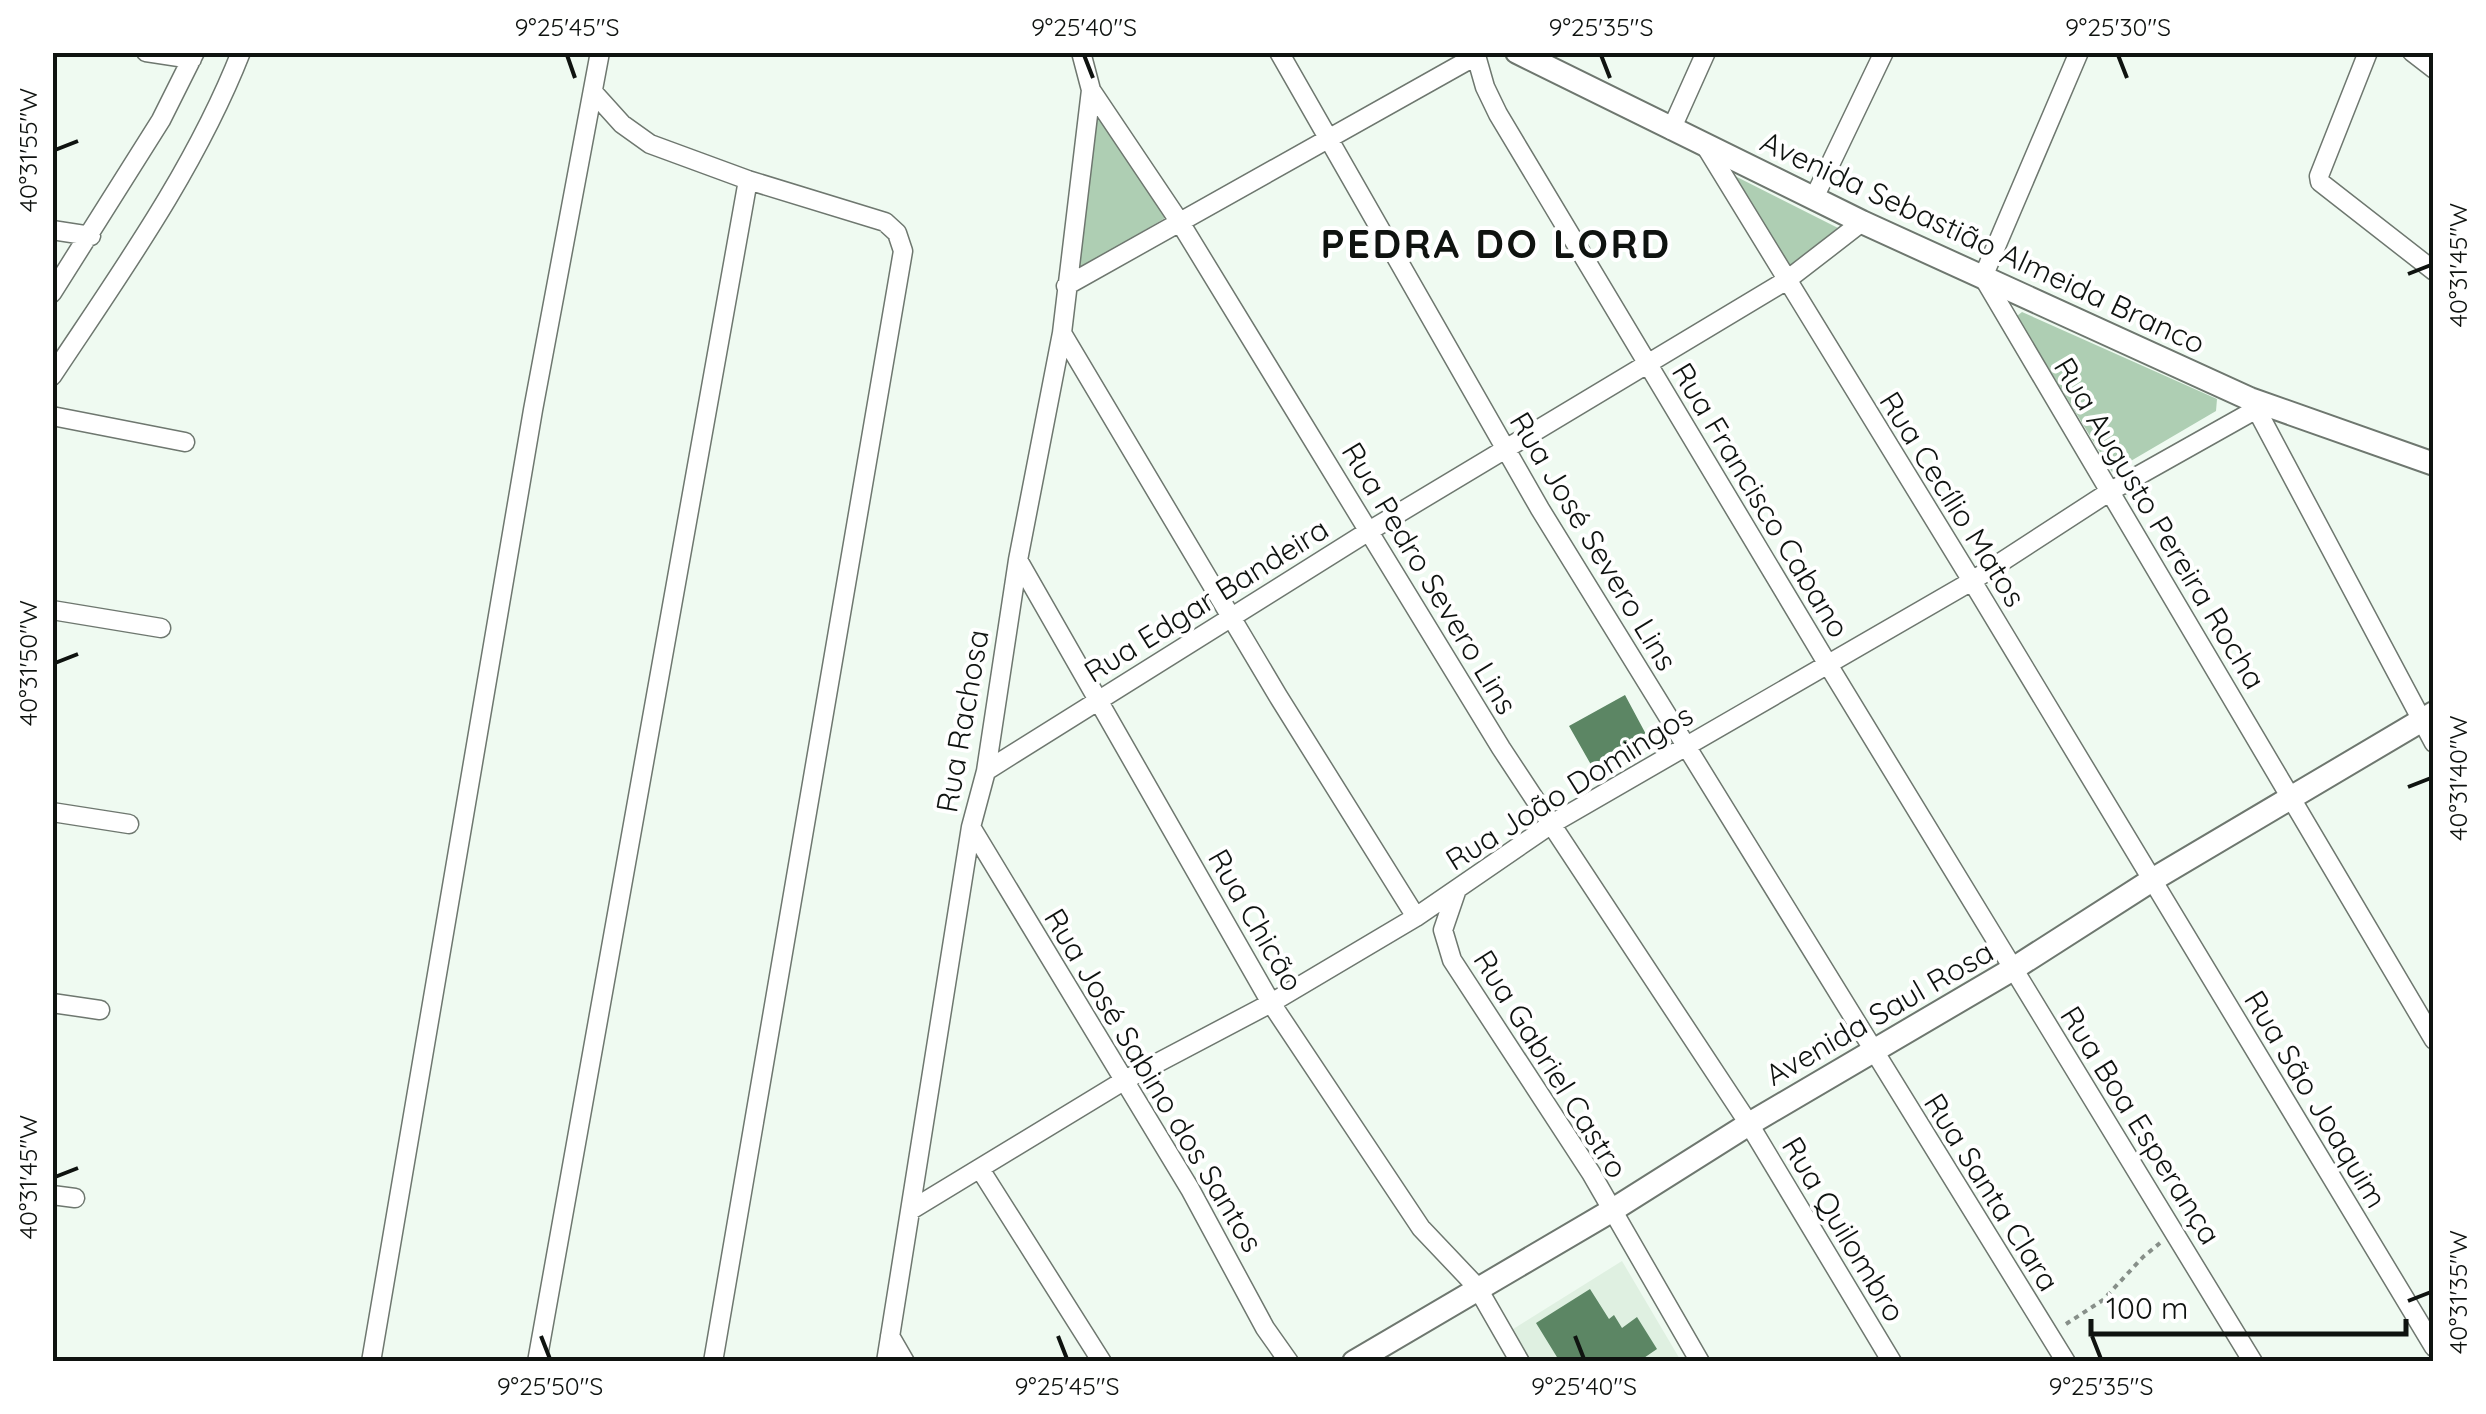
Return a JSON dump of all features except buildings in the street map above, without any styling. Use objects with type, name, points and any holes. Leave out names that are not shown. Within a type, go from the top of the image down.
[{"type":"street","points":[[52,294],[161,120],[193,56],[146,52]]},
{"type":"street","points":[[52,376],[166,201],[205,132],[241,52]]},
{"type":"street","points":[[371,1362],[532,410],[600,52]]},
{"type":"street","name":"Rua Pedro Severo Lins","points":[[1081,52],[1090,90],[1181,224],[1550,824],[1749,1124]]},
{"type":"street","name":"Rua José Severo Lins","points":[[1279,52],[1540,509],[1872,1051]]},
{"type":"street","points":[[1671,130],[1706,52]]},
{"type":"street","points":[[1814,198],[1884,52]]},
{"type":"street","points":[[1983,277],[2079,52]]},
{"type":"street","points":[[2368,52],[2319,176],[2324,188],[2434,271]]},
{"type":"street","points":[[2412,52],[2434,69]]},
{"type":"street","name":"Avenida Sebastião Almeida Branco","points":[[1521,53],[1862,222],[2253,404],[2434,464]]},
{"type":"street","points":[[1066,286],[1475,54]]},
{"type":"street","name":"Rua Francisco Cabano","points":[[1475,54],[1498,114],[2013,969]]},
{"type":"street","name":"Rua Rachosa","points":[[886,1362],[971,827],[986,772],[1018,560],[1062,333],[1090,90]]},
{"type":"street","points":[[594,93],[622,124],[650,144],[748,180],[887,223],[900,238],[903,258],[713,1362]]},
{"type":"street","name":"Rua Cecílio Matos","points":[[1706,147],[2152,880]]},
{"type":"street","points":[[538,1362],[748,180]]},
{"type":"street","name":"Rua Edgar Bandeira","points":[[986,772],[1368,531],[1787,280],[1862,222]]},
{"type":"street","points":[[52,230],[91,236]]},
{"type":"street","name":"Rua Augusto Pereira Rocha","points":[[1983,277],[2434,1040]]},
{"type":"street","points":[[1062,333],[1416,917]]},
{"type":"street","points":[[2253,404],[2427,717],[2434,743]]},
{"type":"street","name":"Rua João Domingos","points":[[911,1210],[1125,1080],[1271,1003],[1416,917],[1550,824],[1972,581],[2253,404]]},
{"type":"street","points":[[52,416],[184,442]]},
{"type":"street","name":"Rua Chicão","points":[[1018,560],[1271,1003],[1421,1228],[1477,1288],[1520,1362]]},
{"type":"street","points":[[52,610],[161,628]]},
{"type":"street","name":"Avenida Saul Rosa","points":[[1354,1362],[2427,717]]},
{"type":"street","points":[[52,812],[128,824]]},
{"type":"street","name":"Rua José Sabino dos Santos","points":[[971,827],[1125,1080],[1289,1362]]},
{"type":"street","name":"Rua São Joaquim","points":[[2152,880],[2434,1348]]},
{"type":"street","name":"Rua Gabriel Castro","points":[[1457,888],[1443,930],[1452,960],[1590,1173],[1700,1362]]},
{"type":"street","name":"Rua Boa Esperança","points":[[2013,969],[2253,1362]]},
{"type":"street","points":[[52,1003],[100,1010]]},
{"type":"street","name":"Rua Santa Clara","points":[[1872,1051],[2066,1362]]},
{"type":"street","name":"Rua Quilombro","points":[[1749,1124],[1892,1362]]},
{"type":"street","points":[[980,1170],[1102,1362]]},
{"type":"street","points":[[52,1195],[75,1198]]},
{"type":"street","points":[[890,1336],[905,1362]]},
{"type":"path","points":[[2049,1335],[2103,1300],[2142,1256],[2175,1232]]},
{"type":"shaded area","points":[[1622,1261],[1681,1361],[1529,1361],[1510,1331]]},
{"type":"green space","points":[[1095,113],[1167,217],[1077,270]]},
{"type":"green space","points":[[1731,174],[1838,228],[1790,265]]},
{"type":"green space","points":[[2022,312],[2217,399],[2216,411],[2112,472],[2017,316]]},
{"type":"district","name":"PEDRA DO LORD","points":[[1496,243]]}]
